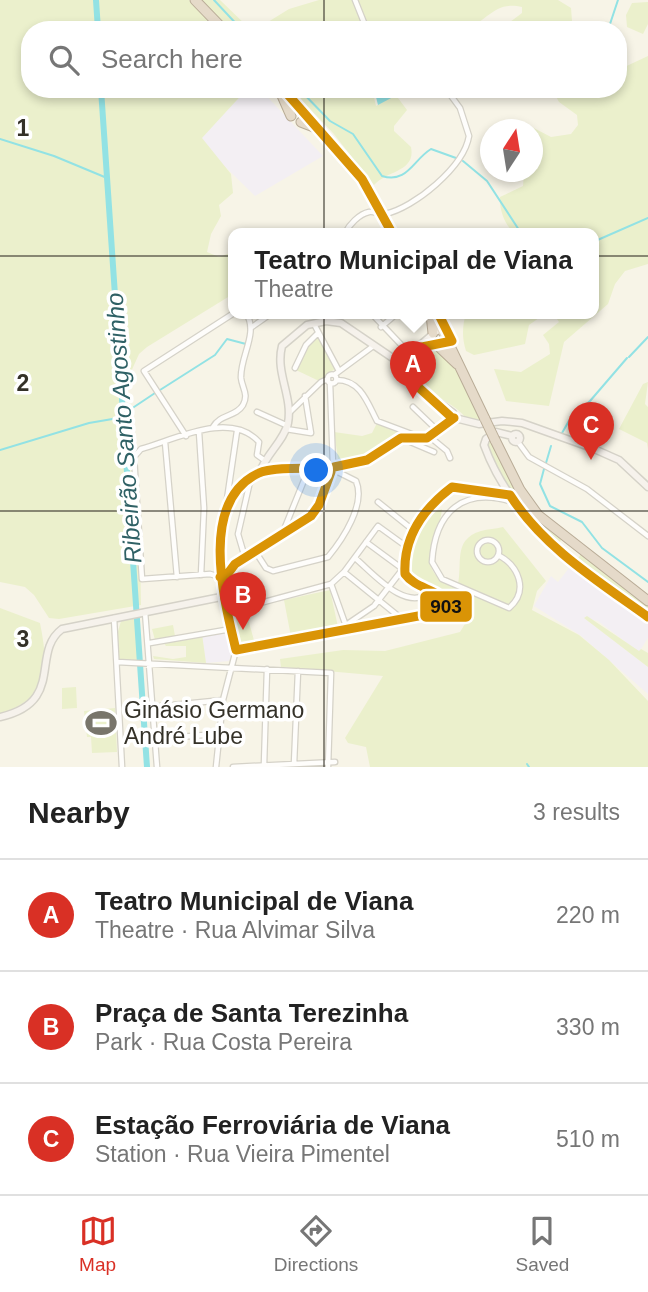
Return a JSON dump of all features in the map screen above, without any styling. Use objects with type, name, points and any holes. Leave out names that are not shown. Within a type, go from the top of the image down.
[{"type":"highway","points":[[195,0],[215,21]]},
{"type":"highway","points":[[284,98],[291,116]]},
{"type":"highway","points":[[290,98],[362,179],[390,228]]},
{"type":"highway","points":[[302,122],[320,129]]},
{"type":"highway","points":[[435,319],[438,331],[451,342],[520,490],[538,514],[648,601]]},
{"type":"highway","points":[[435,319],[438,331]]},
{"type":"highway","points":[[438,346],[466,377]]},
{"type":"street","points":[[355,0],[363,21]]},
{"type":"street","points":[[350,228],[365,214],[384,215],[447,177],[465,150],[468,131],[460,108],[453,98]]},
{"type":"street","points":[[186,436],[144,371],[228,317]]},
{"type":"street","points":[[213,427],[218,419],[236,412],[244,403],[242,372],[252,327],[249,319]]},
{"type":"street","points":[[252,327],[263,319]]},
{"type":"street","points":[[376,319],[410,356]]},
{"type":"street","points":[[381,327],[390,319]]},
{"type":"street","points":[[314,323],[337,375],[362,392],[377,421],[433,453]]},
{"type":"street","points":[[225,506],[234,494],[260,474],[276,470],[332,468],[356,481],[360,493],[346,528],[328,557],[273,571],[266,568],[253,552],[243,551],[238,537],[247,489],[260,474],[264,460],[287,428],[288,395],[280,370],[281,349],[294,335],[314,323],[341,323],[372,347],[400,363],[417,387],[454,415],[469,421],[509,421],[528,425],[614,458],[648,487]]},
{"type":"street","points":[[438,331],[432,341],[438,346]]},
{"type":"street","points":[[410,377],[410,356],[438,331]]},
{"type":"street","points":[[295,368],[306,345],[318,333]]},
{"type":"street","points":[[418,347],[451,342]]},
{"type":"street","points":[[289,412],[321,382],[329,381],[372,347]]},
{"type":"street","points":[[387,355],[410,356]]},
{"type":"street","points":[[264,460],[256,453],[258,440],[237,431],[213,427],[141,449],[134,457],[142,579],[226,576],[253,552],[305,522],[317,510],[332,468],[329,381]]},
{"type":"street","points":[[257,412],[297,433],[312,432],[305,396]]},
{"type":"street","points":[[413,407],[440,430]]},
{"type":"street","points":[[332,468],[367,460],[402,434],[429,437],[454,415]]},
{"type":"street","points":[[516,438],[528,425]]},
{"type":"street","points":[[216,767],[217,734],[236,650],[221,597],[220,577],[225,506],[237,431]]},
{"type":"street","points":[[200,432],[204,508],[201,575]]},
{"type":"street","points":[[648,536],[587,489],[529,457],[516,438],[496,432],[486,439],[484,445],[511,499],[545,538],[648,617]]},
{"type":"street","points":[[429,437],[450,458]]},
{"type":"street","points":[[165,442],[177,577]]},
{"type":"street","points":[[283,534],[309,468]]},
{"type":"street","points":[[347,628],[390,587],[404,568],[413,530],[426,510],[452,488],[511,499]]},
{"type":"street","points":[[498,555],[492,562],[483,561],[477,555],[478,546],[485,541],[494,542],[498,555],[511,565],[520,579],[518,599],[509,608],[442,579],[432,562],[442,520],[454,506],[481,498],[511,499]]},
{"type":"street","points":[[378,502],[413,530]]},
{"type":"street","points":[[226,612],[331,584],[344,572],[375,529],[380,527],[408,548]]},
{"type":"street","points":[[236,650],[445,611],[446,599],[411,583],[404,568],[394,564],[366,542]]},
{"type":"street","points":[[355,558],[390,587],[411,599],[430,592]]},
{"type":"street","points":[[344,572],[402,620]]},
{"type":"street","points":[[331,584],[347,628]]},
{"type":"street","points":[[0,717],[16,712],[37,697],[55,634],[66,627],[221,597]]},
{"type":"street","points":[[143,612],[150,643],[147,663],[157,767]]},
{"type":"street","points":[[114,618],[122,767]]},
{"type":"street","points":[[150,643],[231,629]]},
{"type":"street","points":[[117,662],[331,673],[328,765]]},
{"type":"street","points":[[264,765],[267,668]]},
{"type":"street","points":[[294,764],[298,671]]},
{"type":"street","points":[[152,706],[223,700]]},
{"type":"street","points":[[154,739],[217,734]]},
{"type":"street","points":[[233,767],[328,765],[335,762]]},
{"type":"shaded area","points":[[239,98],[268,98],[323,156],[255,196],[196,138]]},
{"type":"shaded area","points":[[573,563],[648,620],[648,638],[639,652],[598,621],[584,618],[648,667],[648,694],[580,635],[534,606],[551,576],[558,582]]},
{"type":"shaded area","points":[[226,631],[229,649],[233,650],[229,661],[206,663],[202,636]]},
{"type":"green space","points":[[0,0],[189,0],[209,21],[21,21],[21,98],[239,98],[202,138],[231,174],[233,193],[219,205],[221,216],[211,234],[207,252],[219,257],[228,254],[228,297],[147,347],[139,354],[130,374],[124,376],[122,384],[140,548],[141,605],[59,619],[49,618],[34,595],[25,587],[0,582]]},
{"type":"green space","points":[[201,0],[220,0],[242,21],[222,21]]},
{"type":"green space","points":[[319,0],[558,0],[571,8],[572,21],[511,21],[522,13],[522,7],[513,6],[498,9],[480,21],[270,21],[289,9]]},
{"type":"green space","points":[[648,2],[648,24],[643,34],[627,27],[626,15],[632,3]]},
{"type":"green space","points":[[648,56],[648,264],[625,271],[615,284],[608,304],[599,312],[599,228],[510,228],[503,217],[500,197],[523,186],[523,182],[543,182],[543,133],[551,137],[571,134],[578,125],[577,115],[557,98],[627,98],[627,66]]},
{"type":"green space","points":[[300,98],[374,98],[376,106],[389,98],[398,98],[407,110],[394,126],[394,131],[411,147],[411,155],[405,166],[374,185],[333,133]]},
{"type":"green space","points":[[465,319],[538,319],[529,325],[525,344],[474,355],[466,351],[463,328]]},
{"type":"green space","points":[[557,319],[591,319],[564,342],[549,406],[506,401],[494,369],[521,372],[550,354],[549,344],[543,335],[559,322]]},
{"type":"green space","points":[[318,336],[336,368],[319,381],[296,370],[307,345]]},
{"type":"green space","points":[[425,348],[445,357],[453,366],[484,422],[465,417],[417,379],[413,360],[425,352],[420,350]]},
{"type":"green space","points":[[648,382],[645,404],[648,407],[648,449],[647,443],[619,429],[643,384]]},
{"type":"green space","points":[[377,423],[401,433],[367,456],[338,459],[334,432],[362,436],[372,433]]},
{"type":"green space","points":[[490,436],[519,496],[517,501],[497,471],[485,442]]},
{"type":"green space","points":[[518,504],[524,505],[562,538],[558,546]]},
{"type":"green space","points":[[442,509],[430,554],[434,573],[442,581],[457,588],[460,554],[466,540],[481,531],[503,527],[546,581],[537,591],[532,610],[579,635],[609,660],[648,701],[648,767],[370,767],[366,747],[348,743],[345,738],[383,676],[281,667],[280,659],[343,650],[385,651],[460,632],[471,614],[429,590],[407,573],[414,534],[425,519]]},
{"type":"green space","points":[[581,554],[648,606],[648,612],[630,603],[576,561]]},
{"type":"green space","points":[[330,590],[338,627],[291,637],[284,600]]},
{"type":"green space","points":[[0,608],[40,623],[45,654],[42,679],[37,690],[29,699],[0,714]]},
{"type":"green space","points":[[245,608],[255,644],[240,646],[231,615]]},
{"type":"green space","points":[[138,615],[140,661],[118,659],[117,635],[121,621]]},
{"type":"green space","points":[[587,616],[639,651],[641,649],[648,653],[648,667],[584,618]]},
{"type":"green space","points":[[173,625],[175,636],[155,640],[152,629]]},
{"type":"green space","points":[[202,634],[206,663],[154,659],[153,656],[173,659],[186,657],[186,646],[166,646],[162,641]]},
{"type":"green space","points":[[76,687],[77,708],[62,709],[62,688]]},
{"type":"green space","name":"Ginásio Germano André Lube","points":[[115,708],[117,752],[92,753],[84,711]]},
{"type":"water","points":[[376,98],[391,98],[378,105]]},
{"type":"waterway","name":"Ribeirão Santo Agostinho","points":[[96,0],[97,21]]},
{"type":"waterway","points":[[214,0],[234,21]]},
{"type":"waterway","points":[[611,21],[618,0]]},
{"type":"waterway","name":"Ribeirão Santo Agostinho","points":[[102,98],[147,767]]},
{"type":"waterway","points":[[308,98],[330,121],[353,134],[382,176],[391,178],[404,174],[431,149],[456,158]]},
{"type":"waterway","points":[[0,139],[54,156],[107,178]]},
{"type":"waterway","points":[[463,161],[487,181],[518,228]]},
{"type":"waterway","points":[[599,239],[648,218]]},
{"type":"waterway","points":[[629,357],[648,337]]},
{"type":"waterway","points":[[160,390],[215,355],[227,339],[246,344]]},
{"type":"waterway","points":[[562,433],[570,419],[590,401],[627,358]]},
{"type":"waterway","points":[[0,450],[89,423],[124,417],[128,411],[155,393]]},
{"type":"waterway","points":[[546,463],[551,446]]},
{"type":"waterway","points":[[544,469],[540,484],[550,506],[582,522],[602,548],[648,582]]},
{"type":"transit line","name":"903","points":[[291,98],[362,179],[389,228]]},
{"type":"transit line","name":"903","points":[[441,319],[452,341],[417,348],[410,356],[408,369],[416,385],[450,416]]},
{"type":"transit line","name":"903","points":[[334,467],[367,460],[401,438],[427,438],[454,418]]},
{"type":"transit line","name":"903","points":[[236,650],[226,605],[220,553],[222,528],[228,505],[240,487],[259,473],[283,469],[329,468]]},
{"type":"transit line","name":"903","points":[[220,577],[226,576],[235,564],[311,516],[319,505],[331,472]]},
{"type":"transit line","name":"903","points":[[236,650],[445,611],[447,603],[442,598],[415,583],[405,574],[407,548],[417,525],[432,505],[452,487],[510,495]]},
{"type":"transit line","name":"903","points":[[510,495],[555,547],[591,577],[648,617]]},
{"type":"place","name":"Teatro Municipal de Viana","points":[[413,399]]},
{"type":"place","name":"Estação Ferroviária de Viana","points":[[591,460]]},
{"type":"place","name":"Praça de Santa Terezinha","points":[[243,630]]},
{"type":"place","name":"Ginásio Germano André Lube","points":[[101,723]]}]
